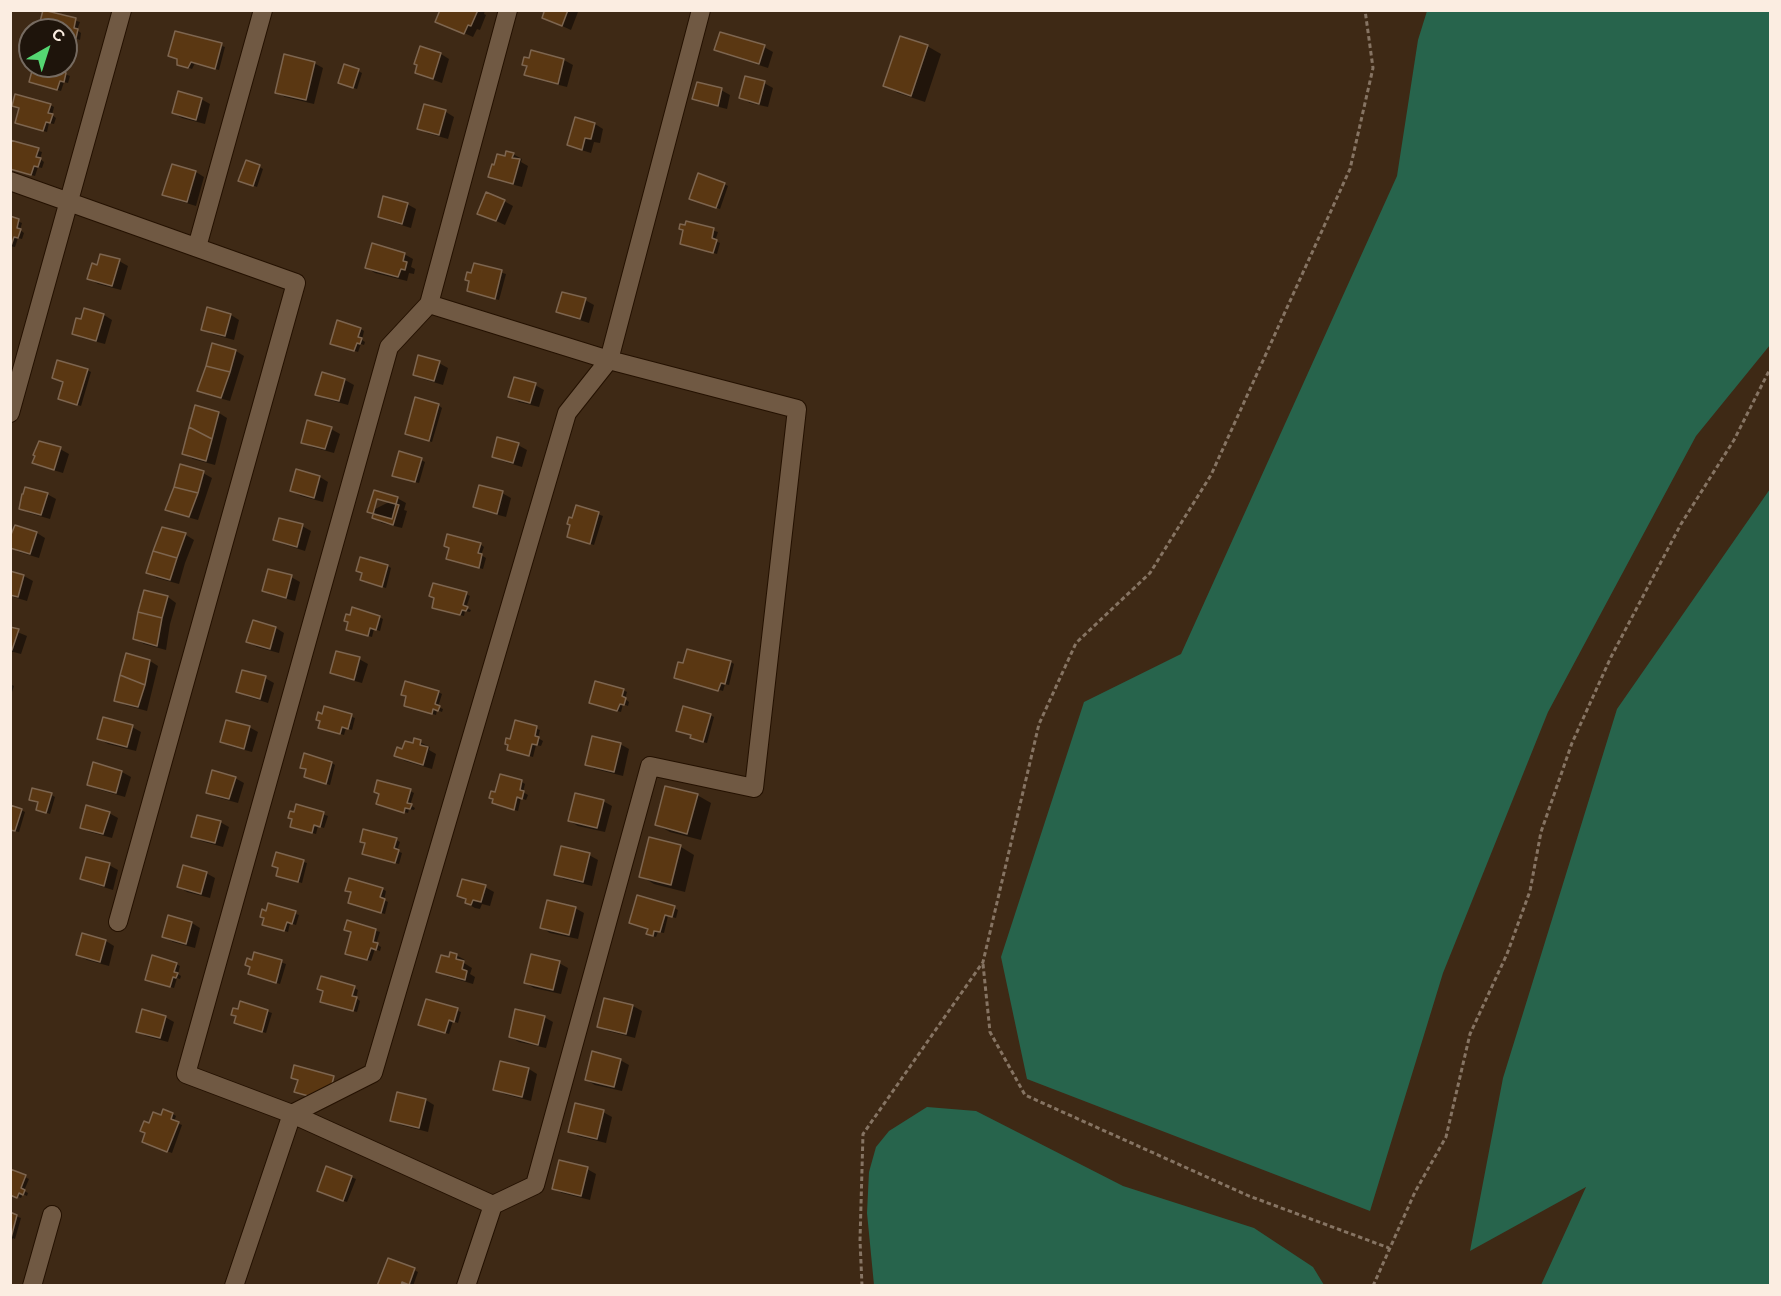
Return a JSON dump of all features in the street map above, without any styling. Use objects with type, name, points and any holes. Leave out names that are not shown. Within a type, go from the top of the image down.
[{"type":"street","points":[[10,413],[122,10]]},
{"type":"street","points":[[197,248],[263,10]]},
{"type":"street","points":[[493,1205],[292,1114],[186,1074],[389,348],[429,304],[508,10]]},
{"type":"street","points":[[234,1286],[292,1114],[373,1073],[567,413],[609,360],[701,10]]},
{"type":"street","points":[[10,181],[296,283],[118,922]]},
{"type":"street","points":[[429,304],[609,360],[797,409],[753,788],[650,766],[535,1185],[493,1205],[466,1286]]},
{"type":"street","points":[[32,1286],[52,1215]]},
{"type":"path","points":[[1365,10],[1372,68],[1350,169],[1211,475],[1150,573],[1076,644],[1062,674],[1039,724],[983,962],[990,1032],[1025,1095],[1249,1196],[1389,1248]]},
{"type":"path","points":[[1373,1286],[1415,1192],[1446,1137],[1470,1034],[1507,954],[1530,891],[1541,832],[1572,743],[1611,657],[1681,524],[1734,440],[1770,369]]},
{"type":"path","points":[[862,1286],[860,1240],[864,1134],[983,962]]},
{"type":"green space","points":[[1427,11],[1770,11],[1770,345],[1696,436],[1548,712],[1443,973],[1370,1211],[1027,1079],[1001,957],[1084,702],[1181,654],[1397,176],[1418,40]]},
{"type":"green space","points":[[1770,489],[1770,1285],[1541,1285],[1586,1187],[1470,1251],[1503,1078],[1617,709]]},
{"type":"green space","points":[[927,1107],[976,1111],[1123,1186],[1254,1228],[1313,1267],[1324,1285],[874,1285],[867,1213],[869,1172],[876,1147],[889,1131]]},
{"type":"building","points":[[43,10],[76,18],[41,18]]},
{"type":"building","points":[[440,10],[478,10],[471,26],[468,25],[464,34],[435,22]]},
{"type":"building","points":[[540,10],[568,10],[562,26],[542,18],[544,12]]},
{"type":"building","points":[[175,31],[222,43],[215,69],[191,62],[188,68],[177,65],[177,59],[168,56]]},
{"type":"building","points":[[720,32],[765,45],[759,64],[714,50]]},
{"type":"building","points":[[900,36],[928,45],[911,96],[883,86]]},
{"type":"building","points":[[420,46],[441,53],[433,79],[415,73],[417,65],[414,64]]},
{"type":"building","points":[[531,50],[564,59],[558,84],[524,75],[527,66],[522,65],[524,57],[529,58]]},
{"type":"building","points":[[284,54],[315,62],[306,100],[275,93]]},
{"type":"building","points":[[344,64],[359,69],[353,88],[338,83]]},
{"type":"building","points":[[745,76],[765,81],[759,104],[739,98]]},
{"type":"building","points":[[30,78],[65,78],[64,82],[60,81],[57,90],[29,82]]},
{"type":"building","points":[[697,82],[722,88],[718,106],[692,99]]},
{"type":"building","points":[[178,91],[202,98],[196,120],[172,113]]},
{"type":"building","points":[[15,94],[51,104],[48,113],[53,114],[50,123],[46,122],[43,131],[15,123],[19,108],[12,106]]},
{"type":"building","points":[[424,104],[446,110],[439,135],[417,129]]},
{"type":"building","points":[[575,117],[595,123],[591,139],[585,138],[582,150],[567,145]]},
{"type":"building","points":[[10,140],[39,148],[36,157],[41,158],[38,167],[34,166],[31,175],[10,169]]},
{"type":"building","points":[[506,151],[514,153],[512,158],[520,159],[513,184],[488,177],[497,154],[505,156]]},
{"type":"building","points":[[246,160],[260,165],[253,186],[238,181]]},
{"type":"building","points":[[172,164],[196,171],[187,202],[162,195]]},
{"type":"building","points":[[698,173],[725,183],[716,208],[689,199]]},
{"type":"building","points":[[486,192],[505,200],[496,221],[477,214]]},
{"type":"building","points":[[383,196],[408,203],[402,224],[378,217]]},
{"type":"building","points":[[10,216],[19,219],[17,228],[21,229],[18,238],[14,237],[11,246]]},
{"type":"building","points":[[686,221],[714,228],[712,238],[717,240],[713,253],[680,244],[683,230],[679,229],[680,224],[685,225]]},
{"type":"building","points":[[372,243],[405,253],[403,261],[407,262],[405,270],[401,269],[398,277],[365,268]]},
{"type":"building","points":[[100,254],[120,259],[112,286],[87,279],[92,263],[97,265]]},
{"type":"building","points":[[474,263],[502,270],[495,299],[467,291],[469,281],[465,280],[467,272],[471,273]]},
{"type":"building","points":[[562,292],[586,298],[580,319],[556,312]]},
{"type":"building","points":[[207,307],[231,314],[225,336],[201,330]]},
{"type":"building","points":[[84,308],[104,314],[96,341],[72,334],[76,318],[81,319]]},
{"type":"building","points":[[337,320],[361,328],[358,337],[362,338],[354,351],[330,344]]},
{"type":"building","points":[[212,343],[236,350],[230,372],[206,366]]},
{"type":"building","points":[[418,355],[440,361],[434,381],[413,375]]},
{"type":"building","points":[[57,360],[88,369],[77,405],[58,399],[63,382],[52,378]]},
{"type":"building","points":[[206,366],[230,372],[221,398],[197,391]]},
{"type":"building","points":[[322,372],[345,379],[339,401],[315,395]]},
{"type":"building","points":[[514,377],[536,383],[530,403],[508,397]]},
{"type":"building","points":[[415,397],[439,404],[429,441],[405,434]]},
{"type":"building","points":[[195,405],[219,412],[212,439],[189,427]]},
{"type":"building","points":[[307,420],[332,427],[325,449],[301,443]]},
{"type":"building","points":[[189,427],[212,439],[206,461],[182,454]]},
{"type":"building","points":[[497,437],[519,443],[513,463],[492,457]]},
{"type":"building","points":[[39,441],[61,447],[54,470],[32,463]]},
{"type":"building","points":[[399,451],[422,458],[415,482],[392,476]]},
{"type":"building","points":[[180,464],[204,471],[198,493],[174,487]]},
{"type":"building","points":[[296,469],[320,476],[314,498],[290,491]]},
{"type":"building","points":[[479,485],[503,491],[497,514],[473,507]]},
{"type":"building","points":[[25,487],[48,493],[41,515],[19,509]]},
{"type":"building","points":[[174,487],[198,493],[189,517],[165,510]]},
{"type":"building","points":[[374,490],[398,497],[392,519],[367,512]]},
{"type":"building","points":[[377,499],[399,505],[393,525],[372,518]]},
{"type":"building","points":[[576,505],[599,512],[590,544],[567,537],[570,525],[567,524],[569,517],[572,518]]},
{"type":"building","points":[[279,518],[303,524],[297,547],[273,540]]},
{"type":"building","points":[[15,525],[37,532],[30,554],[10,548],[10,537]]},
{"type":"building","points":[[162,527],[186,533],[177,558],[153,551]]},
{"type":"building","points":[[447,534],[481,543],[478,553],[482,554],[479,568],[446,559],[449,548],[444,546]]},
{"type":"building","points":[[153,551],[177,558],[170,580],[146,573]]},
{"type":"building","points":[[360,557],[388,565],[382,587],[360,580],[362,573],[356,571]]},
{"type":"building","points":[[268,569],[292,575],[286,598],[262,591]]},
{"type":"building","points":[[10,571],[24,575],[18,597],[10,595]]},
{"type":"building","points":[[433,583],[467,592],[463,605],[468,607],[466,611],[462,610],[460,615],[432,608],[434,598],[429,596]]},
{"type":"building","points":[[144,590],[168,596],[162,618],[138,612]]},
{"type":"building","points":[[352,607],[380,616],[376,630],[370,628],[368,636],[346,630],[348,622],[344,621],[346,614],[350,615]]},
{"type":"building","points":[[138,612],[162,618],[157,646],[133,639]]},
{"type":"building","points":[[253,620],[276,627],[270,649],[246,642]]},
{"type":"building","points":[[10,627],[19,629],[12,650],[10,650]]},
{"type":"building","points":[[687,649],[731,661],[725,684],[721,683],[718,691],[674,678],[678,662],[683,663]]},
{"type":"building","points":[[336,651],[360,657],[354,680],[330,673]]},
{"type":"building","points":[[126,653],[150,660],[145,685],[120,675]]},
{"type":"building","points":[[242,670],[266,676],[260,699],[236,692]]},
{"type":"building","points":[[120,675],[145,685],[138,707],[114,701]]},
{"type":"building","points":[[405,681],[439,691],[435,704],[440,706],[438,711],[433,709],[432,714],[404,706],[406,696],[401,695]]},
{"type":"building","points":[[595,681],[624,689],[622,696],[626,698],[624,705],[620,704],[617,711],[589,703]]},
{"type":"building","points":[[324,706],[352,714],[348,729],[342,727],[340,734],[318,728],[320,721],[316,720],[318,712],[322,714]]},
{"type":"building","points":[[683,706],[711,714],[703,742],[690,738],[691,735],[676,731]]},
{"type":"building","points":[[103,717],[133,725],[127,747],[97,739]]},
{"type":"building","points":[[226,720],[250,726],[244,749],[220,742]]},
{"type":"building","points":[[515,720],[537,726],[535,736],[539,737],[537,745],[532,744],[529,756],[507,750],[506,738],[510,739]]},
{"type":"building","points":[[592,736],[621,743],[614,772],[585,765]]},
{"type":"building","points":[[414,738],[421,740],[420,745],[428,747],[423,765],[394,756],[397,747],[402,749],[405,741],[413,743]]},
{"type":"building","points":[[304,753],[332,762],[326,784],[304,777],[306,769],[300,768]]},
{"type":"building","points":[[93,762],[122,771],[116,793],[87,785]]},
{"type":"building","points":[[212,770],[236,777],[229,799],[206,793]]},
{"type":"building","points":[[500,774],[522,780],[520,790],[524,791],[522,799],[517,797],[514,810],[492,803],[493,799],[489,798],[491,791],[495,792]]},
{"type":"building","points":[[377,780],[411,789],[407,803],[412,804],[410,809],[405,808],[404,813],[376,804],[379,794],[374,792]]},
{"type":"building","points":[[665,786],[698,794],[687,834],[655,825]]},
{"type":"building","points":[[32,788],[52,793],[46,813],[36,810],[38,802],[29,800]]},
{"type":"building","points":[[575,793],[604,800],[597,828],[568,821]]},
{"type":"building","points":[[296,804],[324,812],[320,827],[314,825],[312,833],[290,827],[292,819],[288,818],[290,811],[294,812]]},
{"type":"building","points":[[10,805],[22,809],[15,831],[10,830]]},
{"type":"building","points":[[86,805],[110,812],[103,834],[80,828]]},
{"type":"building","points":[[197,815],[221,821],[215,843],[191,837]]},
{"type":"building","points":[[363,829],[397,838],[394,848],[399,850],[395,863],[362,854],[365,843],[360,842]]},
{"type":"building","points":[[649,837],[681,845],[671,885],[639,877]]},
{"type":"building","points":[[561,846],[590,853],[583,882],[554,875]]},
{"type":"building","points":[[276,852],[304,860],[298,882],[276,876],[278,868],[272,866]]},
{"type":"building","points":[[86,857],[110,863],[104,886],[80,879]]},
{"type":"building","points":[[183,865],[207,872],[201,894],[177,887]]},
{"type":"building","points":[[349,878],[383,888],[380,897],[385,899],[381,913],[348,903],[351,892],[345,891]]},
{"type":"building","points":[[462,879],[486,885],[481,902],[473,900],[471,905],[465,903],[466,899],[457,896]]},
{"type":"building","points":[[637,895],[675,906],[672,917],[665,915],[660,932],[654,931],[653,936],[646,934],[648,929],[629,923]]},
{"type":"building","points":[[547,900],[576,907],[569,935],[540,928]]},
{"type":"building","points":[[268,903],[296,911],[292,924],[287,922],[284,931],[262,925],[264,918],[260,917],[262,909],[266,911]]},
{"type":"building","points":[[168,915],[192,922],[186,944],[162,937]]},
{"type":"building","points":[[347,920],[376,929],[373,942],[378,943],[376,950],[371,948],[367,960],[345,954],[351,932],[344,930]]},
{"type":"building","points":[[82,933],[106,940],[100,962],[76,955]]},
{"type":"building","points":[[254,952],[282,960],[276,983],[248,974],[250,967],[245,965],[247,958],[252,960]]},
{"type":"building","points":[[450,952],[457,954],[456,959],[464,961],[462,969],[467,971],[465,980],[436,972],[441,955],[449,957]]},
{"type":"building","points":[[531,954],[560,961],[553,990],[524,983]]},
{"type":"building","points":[[152,955],[177,963],[174,972],[178,973],[176,978],[173,977],[170,987],[145,980]]},
{"type":"building","points":[[321,976],[355,986],[352,996],[357,997],[353,1011],[320,1002],[323,991],[317,989]]},
{"type":"building","points":[[604,998],[633,1005],[626,1034],[597,1027]]},
{"type":"building","points":[[426,999],[458,1008],[454,1022],[449,1020],[445,1033],[418,1025]]},
{"type":"building","points":[[240,1001],[268,1010],[262,1032],[234,1023],[236,1016],[231,1015],[233,1008],[238,1009]]},
{"type":"building","points":[[142,1009],[166,1016],[160,1038],[136,1032]]},
{"type":"building","points":[[515,1009],[545,1016],[538,1045],[509,1037]]},
{"type":"building","points":[[592,1051],[621,1059],[614,1087],[585,1080]]},
{"type":"building","points":[[500,1061],[529,1068],[522,1097],[493,1090]]},
{"type":"building","points":[[294,1065],[334,1076],[330,1092],[323,1100],[294,1092],[298,1080],[291,1078]]},
{"type":"building","points":[[397,1092],[426,1099],[419,1128],[390,1121]]},
{"type":"building","points":[[575,1103],[604,1110],[597,1139],[568,1132]]},
{"type":"building","points":[[163,1109],[173,1113],[171,1119],[179,1122],[167,1152],[142,1142],[145,1133],[140,1131],[144,1121],[149,1123],[153,1112],[161,1115]]},
{"type":"building","points":[[559,1160],[588,1167],[581,1196],[552,1189]]},
{"type":"building","points":[[326,1166],[352,1176],[343,1201],[317,1191]]},
{"type":"building","points":[[10,1169],[26,1175],[21,1188],[25,1190],[23,1195],[19,1193],[17,1198],[10,1195]]},
{"type":"building","points":[[10,1212],[17,1215],[11,1238],[10,1238]]},
{"type":"building","points":[[388,1258],[415,1268],[409,1285],[402,1282],[401,1286],[377,1286]]}]
